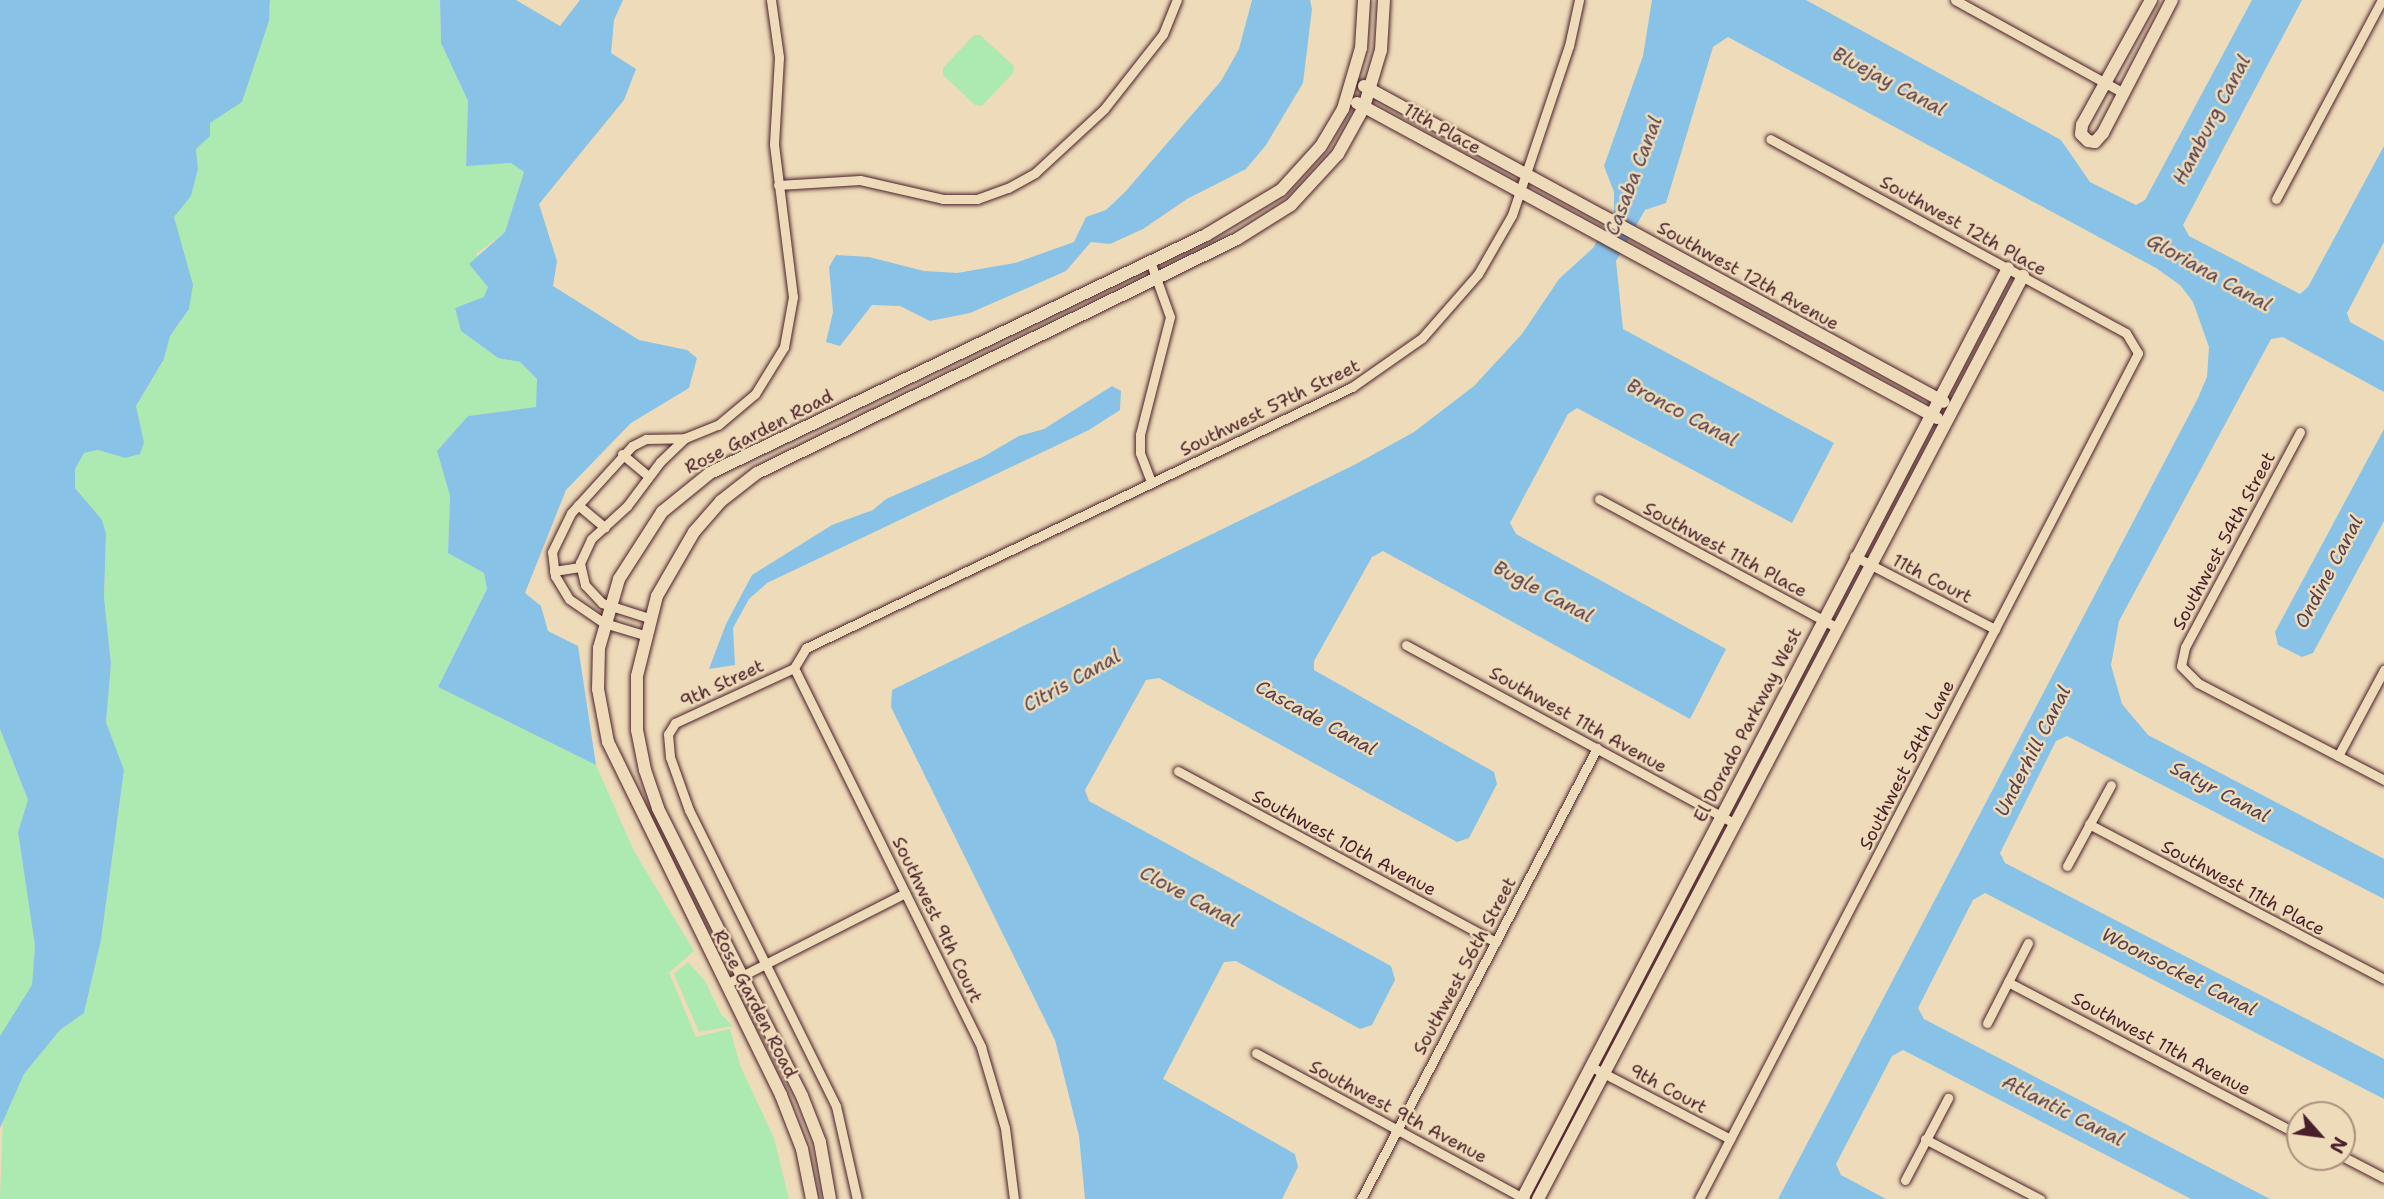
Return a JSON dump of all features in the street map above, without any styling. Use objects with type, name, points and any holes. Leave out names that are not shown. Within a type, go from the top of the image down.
[{"type":"street","points":[[643,635],[604,623],[569,599],[554,571],[555,540],[578,505],[622,454],[646,439],[685,438],[718,425],[743,405],[765,380],[784,347],[793,298],[778,185],[774,120],[779,57],[771,0]]},
{"type":"street","points":[[778,185],[860,180],[943,199],[977,198],[1008,188],[1035,173],[1104,109],[1163,34],[1177,0]]},
{"type":"street","name":"Rose Garden Road","points":[[812,1199],[789,1113],[608,743],[598,689],[604,623],[628,561],[649,527],[677,498],[710,473],[1244,215],[1281,190],[1321,146],[1347,98],[1361,48],[1364,0]]},
{"type":"street","name":"Rose Garden Road","points":[[830,1199],[815,1128],[658,808],[645,770],[636,701],[643,635],[670,568],[694,532],[721,501],[757,474],[1254,231],[1291,205],[1338,154],[1364,107],[1381,50],[1384,0]]},
{"type":"street","name":"Southwest 57th Street","points":[[794,668],[806,648],[1352,387],[1400,356],[1442,318],[1478,274],[1521,191],[1569,46],[1578,0]]},
{"type":"street","points":[[1955,0],[2122,92]]},
{"type":"street","points":[[2151,0],[2082,125],[2081,134],[2088,141],[2099,138],[2172,0]]},
{"type":"street","points":[[2276,199],[2382,0]]},
{"type":"street","name":"11th Place","points":[[1353,81],[1527,174]]},
{"type":"street","name":"11th Place","points":[[1347,98],[1521,191]]},
{"type":"street","name":"Southwest 12th Place","points":[[1770,139],[2126,333],[2137,345]]},
{"type":"street","name":"Southwest 12th Avenue","points":[[1527,174],[1954,407]]},
{"type":"street","name":"Southwest 12th Avenue","points":[[1521,191],[1945,422]]},
{"type":"street","points":[[1150,261],[1158,277],[1170,317],[1140,435],[1140,453],[1151,482]]},
{"type":"street","name":"El Dorado Parkway West","points":[[1523,1199],[1854,556],[2008,268]]},
{"type":"street","name":"El Dorado Parkway West","points":[[1538,1199],[1869,564],[2023,276]]},
{"type":"street","name":"Southwest 54th Lane","points":[[1699,1199],[1995,629],[2134,369],[2137,345]]},
{"type":"street","name":"Southwest 54th Street","points":[[2300,432],[2185,647],[2181,666],[2198,683],[2338,756]]},
{"type":"street","points":[[649,618],[609,605],[585,585],[580,567],[591,539],[605,528],[648,476],[685,438]]},
{"type":"street","points":[[622,454],[648,476]]},
{"type":"street","name":"Southwest 11th Place","points":[[1599,499],[1836,627]]},
{"type":"street","points":[[578,505],[605,528]]},
{"type":"street","name":"11th Court","points":[[1854,556],[1995,629]]},
{"type":"street","points":[[554,571],[580,567]]},
{"type":"street","name":"Southwest 11th Avenue","points":[[1406,645],[1734,823]]},
{"type":"street","name":"9th Street","points":[[668,734],[675,723],[690,715],[794,668]]},
{"type":"street","name":"Southwest 9th Court","points":[[794,668],[990,1073],[1005,1128],[1014,1199]]},
{"type":"street","points":[[2384,670],[2338,756],[2384,780]]},
{"type":"street","name":"Rose Garden Road","points":[[668,734],[670,757],[689,810],[836,1106],[857,1199]]},
{"type":"street","name":"Southwest 56th Street","points":[[1361,1199],[1597,748]]},
{"type":"street","name":"Southwest 10th Avenue","points":[[1178,771],[1496,942]]},
{"type":"street","points":[[2067,866],[2111,785]]},
{"type":"street","name":"Southwest 11th Place","points":[[2089,824],[2384,979]]},
{"type":"street","points":[[726,984],[905,893]]},
{"type":"street","points":[[1987,1023],[2028,943]]},
{"type":"street","name":"Southwest 11th Avenue","points":[[2008,982],[2286,1128]]},
{"type":"street","name":"Southwest 9th Avenue","points":[[1256,1053],[1523,1199]]},
{"type":"street","name":"9th Court","points":[[1590,1066],[1730,1139]]},
{"type":"street","points":[[1905,1181],[1948,1098]]},
{"type":"street","points":[[1925,1139],[2040,1199]]},
{"type":"street","points":[[2356,1163],[2384,1178]]},
{"type":"green space","points":[[270,0],[440,0],[441,43],[468,101],[466,165],[511,163],[524,172],[505,232],[476,254],[489,287],[484,297],[455,308],[461,331],[498,358],[520,362],[537,379],[537,407],[468,416],[437,451],[450,496],[448,552],[484,573],[487,589],[438,687],[596,765],[634,851],[694,951],[669,973],[696,1037],[730,1029],[740,1065],[774,1138],[789,1199],[0,1199],[3,1117],[24,1074],[60,1030],[84,1013],[101,940],[124,770],[106,722],[111,664],[104,597],[106,534],[75,488],[75,468],[84,453],[98,450],[125,458],[144,442],[136,406],[164,359],[170,336],[189,309],[192,289],[174,217],[191,196],[198,169],[196,149],[210,136],[210,123],[242,102],[269,21]]},
{"type":"green space","points":[[974,35],[980,35],[1014,66],[1013,73],[982,106],[975,105],[943,75],[943,68]]},
{"type":"green space","points":[[0,729],[28,800],[18,832],[35,946],[33,985],[0,1036]]},
{"type":"green space","points":[[688,962],[705,981],[721,1014],[733,1026],[699,1032],[674,974]]},
{"type":"water","points":[[0,0],[270,0],[269,21],[242,102],[210,123],[210,136],[196,149],[198,169],[191,196],[174,217],[193,285],[189,309],[170,336],[164,359],[136,406],[144,442],[140,454],[125,458],[98,450],[84,453],[75,469],[75,488],[102,520],[106,534],[104,597],[111,664],[106,722],[124,770],[101,940],[84,1013],[60,1030],[24,1074],[0,1128],[0,1036],[32,985],[35,946],[18,832],[28,800],[0,729]]},
{"type":"water","points":[[440,0],[516,0],[560,26],[580,0],[623,0],[614,20],[611,53],[636,69],[624,100],[539,204],[557,261],[553,286],[639,340],[687,350],[697,358],[689,388],[631,423],[566,490],[525,593],[541,606],[548,631],[578,646],[596,765],[438,687],[487,589],[484,573],[448,553],[450,496],[437,451],[468,416],[536,407],[537,379],[520,362],[498,358],[461,331],[455,308],[484,297],[488,287],[469,264],[505,232],[524,172],[511,163],[466,166],[468,101],[441,43]]},
{"type":"water","points":[[1252,0],[1310,0],[1312,9],[1303,83],[1266,145],[1246,169],[1187,199],[1143,229],[1110,244],[1091,242],[1066,271],[970,313],[930,321],[900,306],[872,305],[840,346],[826,342],[833,312],[829,267],[836,255],[869,257],[924,271],[957,273],[1015,263],[1074,242],[1086,217],[1106,210],[1125,192],[1221,81],[1239,49]]},
{"type":"water","points":[[1652,0],[1806,0],[2061,140],[2090,182],[2136,205],[2145,200],[2252,0],[2302,0],[2183,225],[2189,236],[2300,294],[2308,287],[2384,146],[2384,242],[2347,313],[2350,322],[2384,341],[2384,392],[2283,337],[2271,339],[2119,621],[2111,665],[2122,704],[2148,735],[2384,859],[2384,899],[2067,736],[2056,741],[2000,853],[2005,863],[2384,1059],[2384,1099],[1985,893],[1973,900],[1918,1008],[1924,1019],[2270,1199],[2191,1199],[1903,1050],[1892,1056],[1836,1164],[1841,1175],[1886,1199],[1778,1199],[2198,398],[2207,377],[2209,347],[2193,302],[2180,285],[2156,268],[1728,37],[1713,47],[1666,203],[1645,210],[1616,261],[1623,329],[1834,443],[1792,523],[1577,408],[1568,414],[1510,523],[1516,534],[1726,649],[1690,719],[1383,551],[1372,557],[1314,661],[1314,670],[1494,772],[1497,784],[1469,838],[1457,842],[1159,678],[1146,680],[1085,790],[1089,801],[1391,966],[1395,980],[1372,1025],[1360,1029],[1236,961],[1224,962],[1163,1079],[1295,1154],[1298,1167],[1282,1199],[1085,1199],[1079,1136],[1055,1040],[891,707],[892,690],[1356,464],[1414,432],[1474,386],[1522,334],[1559,279],[1593,248],[1614,211],[1614,192],[1604,166],[1643,56]]},
{"type":"water","points":[[1112,386],[1121,391],[1120,410],[1089,430],[767,583],[749,599],[733,628],[735,665],[709,669],[726,624],[752,575],[832,525],[873,510],[886,499],[983,457],[1019,436],[1044,429]]},
{"type":"water","name":"Ondine Canal","points":[[2384,429],[2384,521],[2313,653],[2302,657],[2278,645],[2275,632]]},
{"type":"water label","name":"Bluejay Canal","points":[[1889,82]]},
{"type":"water label","name":"Hamburg Canal","points":[[2212,120]]},
{"type":"water label","name":"Casaba Canal","points":[[1634,176]]},
{"type":"water label","name":"Gloriana Canal","points":[[2209,273]]},
{"type":"water label","name":"Bronco Canal","points":[[1682,413]]},
{"type":"water label","name":"Bugle Canal","points":[[1543,592]]},
{"type":"water label","name":"Citris Canal","points":[[1072,681]]},
{"type":"water label","name":"Cascade Canal","points":[[1316,718]]},
{"type":"water label","name":"Underhill Canal","points":[[2033,751]]},
{"type":"water label","name":"Satyr Canal","points":[[2220,792]]},
{"type":"water label","name":"Clove Canal","points":[[1189,897]]},
{"type":"water label","name":"Woonsocket Canal","points":[[2179,972]]},
{"type":"water label","name":"Atlantic Canal","points":[[2063,1111]]}]
